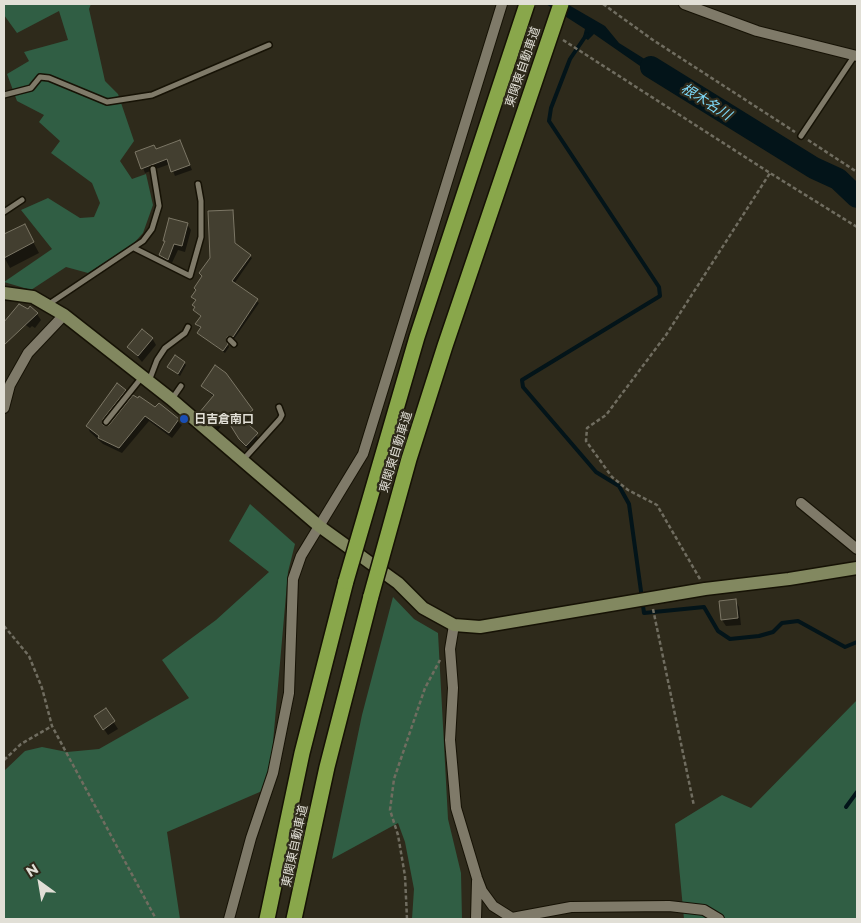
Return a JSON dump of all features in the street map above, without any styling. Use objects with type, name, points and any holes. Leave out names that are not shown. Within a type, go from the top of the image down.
[{"type":"highway","name":"東関東自動車道","points":[[267,919],[302,753],[346,581],[414,346],[526,4]]},
{"type":"highway","name":"東関東自動車道","points":[[294,919],[327,767],[409,459],[445,346],[561,4]]},
{"type":"street","points":[[229,919],[251,838],[273,773],[289,693],[293,579],[301,556],[363,454],[502,4]]},
{"type":"street","points":[[684,4],[757,31],[856,56]]},
{"type":"street","points":[[4,294],[33,298],[64,314],[171,399],[320,526],[398,583],[423,608],[454,626],[480,627],[705,588],[789,579],[857,568]]},
{"type":"street","points":[[4,408],[10,385],[28,353],[64,314]]},
{"type":"street","points":[[801,503],[857,549]]},
{"type":"street","points":[[454,626],[450,649],[453,688],[450,740],[456,808],[482,892],[493,906],[512,918],[571,908],[649,906],[704,910],[719,919]]},
{"type":"street","points":[[476,919],[477,878]]},
{"type":"lane","points":[[4,96],[31,88],[40,78],[49,78],[107,102],[152,95],[268,45]]},
{"type":"lane","points":[[801,136],[856,56]]},
{"type":"lane","points":[[49,305],[143,241],[152,229],[159,206],[153,169]]},
{"type":"lane","points":[[134,248],[190,276],[201,237],[201,200],[198,184]]},
{"type":"lane","points":[[4,212],[22,200]]},
{"type":"lane","points":[[106,422],[146,379],[165,348],[185,333],[188,327]]},
{"type":"lane","points":[[171,399],[181,386]]},
{"type":"lane","points":[[243,460],[280,419],[282,414],[279,407]]},
{"type":"path","points":[[603,4],[653,40],[857,172]]},
{"type":"path","points":[[563,40],[770,174],[857,227]]},
{"type":"path","points":[[705,588],[657,506],[628,490],[612,477],[586,441],[587,428],[606,415],[666,335],[770,174]]},
{"type":"path","points":[[646,598],[694,806]]},
{"type":"path","points":[[4,626],[30,656],[42,688],[52,726],[156,919]]},
{"type":"path","points":[[407,919],[405,876],[398,835],[390,810],[394,779],[424,688],[436,664],[450,649]]},
{"type":"path","points":[[4,760],[21,744],[52,726]]},
{"type":"green space","points":[[4,4],[91,4],[89,9],[105,81],[118,94],[134,141],[120,161],[132,179],[146,174],[153,205],[143,233],[134,243],[88,273],[66,267],[31,290],[4,282],[52,249],[21,210],[48,198],[80,218],[94,217],[100,203],[92,183],[51,153],[60,141],[39,122],[44,115],[17,101],[7,74],[29,61],[24,52],[68,40],[59,11],[17,33],[4,15]]},
{"type":"green space","points":[[250,504],[295,544],[288,572],[269,788],[167,832],[180,919],[4,919],[4,771],[25,751],[42,747],[67,752],[99,749],[189,698],[162,660],[216,620],[269,572],[229,541]]},
{"type":"green space","points":[[393,597],[414,619],[438,633],[448,819],[461,873],[462,919],[412,919],[414,889],[405,842],[398,823],[332,859],[362,715]]},
{"type":"green space","points":[[857,700],[857,919],[684,919],[675,824],[722,795],[751,808]]},
{"type":"shaded area","points":[[546,4],[567,4],[605,26],[619,43],[683,83],[666,84],[594,34],[588,40],[583,37],[585,29]]},
{"type":"building","points":[[180,140],[190,165],[171,172],[167,159],[141,169],[135,152],[154,145],[156,149]]},
{"type":"building","points":[[233,210],[235,243],[251,255],[232,281],[258,299],[233,337],[227,337],[228,344],[223,351],[197,333],[201,327],[195,324],[201,316],[193,310],[195,307],[192,305],[196,300],[191,297],[196,290],[194,288],[202,276],[199,273],[210,258],[208,211]]},
{"type":"building","points":[[169,218],[188,223],[182,246],[174,244],[168,260],[159,255],[165,241],[163,241]]},
{"type":"building","points":[[25,224],[34,242],[4,258],[4,234]]},
{"type":"building","points":[[19,304],[28,309],[30,306],[38,313],[4,345],[4,322]]},
{"type":"building","points":[[142,329],[153,338],[138,356],[127,347]]},
{"type":"building","points":[[175,355],[185,362],[178,374],[167,367]]},
{"type":"building","points":[[215,365],[226,373],[253,410],[241,418],[258,433],[246,446],[239,439],[224,415],[215,426],[199,413],[214,395],[201,386]]},
{"type":"building","points":[[117,383],[126,390],[103,419],[103,425],[109,425],[133,395],[138,398],[139,396],[155,407],[159,403],[179,419],[169,433],[145,416],[119,448],[98,438],[99,436],[86,426]]},
{"type":"building","points":[[736,599],[738,618],[721,620],[719,601]]},
{"type":"building","points":[[106,708],[115,721],[103,730],[94,716]]},
{"type":"waterway","points":[[587,34],[570,59],[551,108],[549,121],[659,287],[660,296],[522,380],[523,387],[596,472],[619,486],[629,504],[644,613],[704,607],[718,631],[730,639],[759,636],[773,632],[782,623],[798,621],[845,647],[857,642]]},
{"type":"waterway","name":"根木名川","points":[[651,67],[814,168],[838,179],[857,197]]},
{"type":"waterway","points":[[846,807],[857,792]]},
{"type":"place","name":"日吉倉南口","points":[[184,419]]}]
